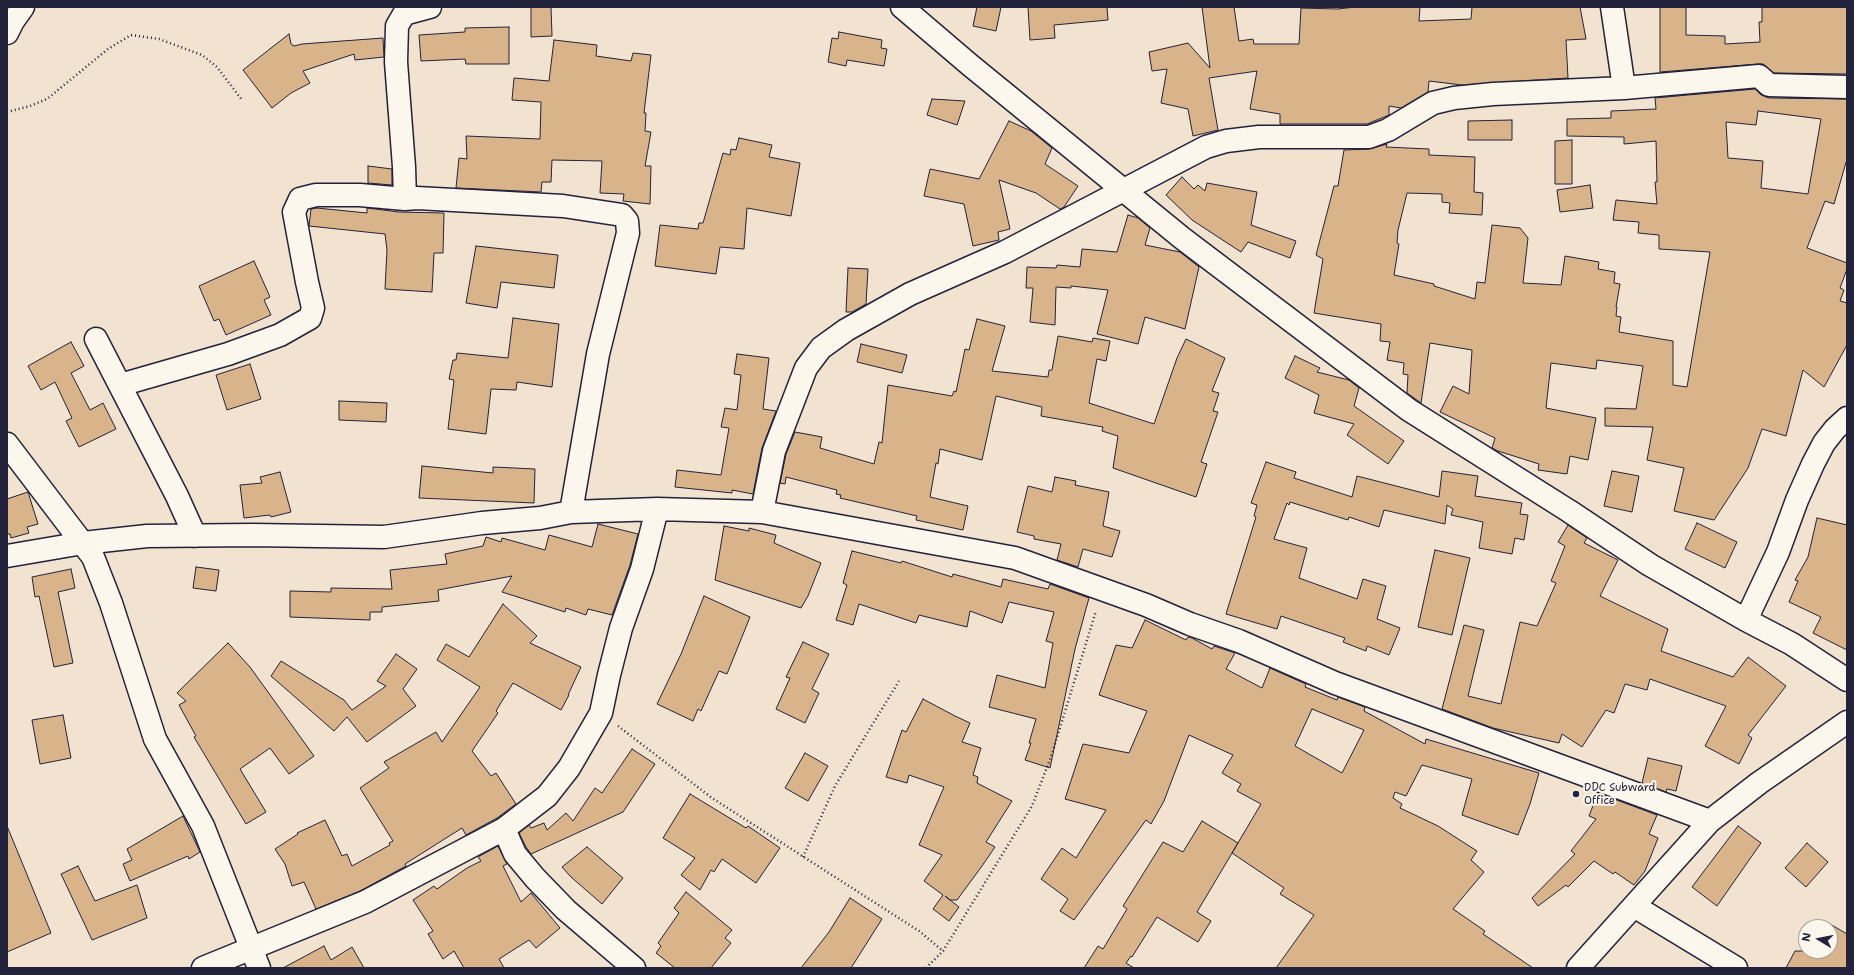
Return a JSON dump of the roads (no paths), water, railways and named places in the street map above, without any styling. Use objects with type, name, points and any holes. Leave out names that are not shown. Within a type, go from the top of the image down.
[{"type":"street","points":[[7,34],[13,21],[23,7]]},
{"type":"street","points":[[405,199],[396,62],[397,26],[404,14],[430,7]]},
{"type":"street","points":[[902,7],[1182,238],[1409,410],[1569,511],[1650,565],[1746,620],[1792,644],[1847,680]]},
{"type":"street","points":[[1612,7],[1624,88]]},
{"type":"street","points":[[762,512],[774,451],[806,368],[821,348],[846,330],[910,294],[1006,252],[1206,147],[1226,141],[1259,137],[1370,137],[1388,130],[1433,103],[1454,98],[1493,94],[1624,88],[1759,76],[1769,85],[1847,87]]},
{"type":"street","points":[[120,385],[228,354],[280,335],[310,318],[313,308],[306,282],[294,212],[300,199],[316,194],[405,199],[417,198],[563,206],[622,215],[627,221],[628,233],[591,387],[571,512]]},
{"type":"street","points":[[96,339],[177,496],[195,536]]},
{"type":"street","points":[[1746,620],[1778,552],[1797,500],[1817,457],[1824,443],[1835,429],[1847,418]]},
{"type":"street","points":[[7,444],[93,557],[110,603],[155,739],[203,826],[260,968]]},
{"type":"street","points":[[203,968],[365,902],[504,828],[546,796],[569,768],[601,713],[621,628],[642,569],[657,509]]},
{"type":"street","points":[[7,556],[147,536],[252,534],[384,537],[482,523],[540,518],[571,512],[657,509],[762,512],[1015,558],[1146,605],[1190,624],[1239,641],[1335,683],[1710,821]]},
{"type":"street","points":[[1578,968],[1710,821],[1759,784],[1847,722]]},
{"type":"street","points":[[504,828],[515,854],[535,878],[566,910],[634,968]]},
{"type":"street","points":[[1634,906],[1736,968]]},
{"type":"place","name":"DDC Subward Office","points":[[1576,794]]}]
